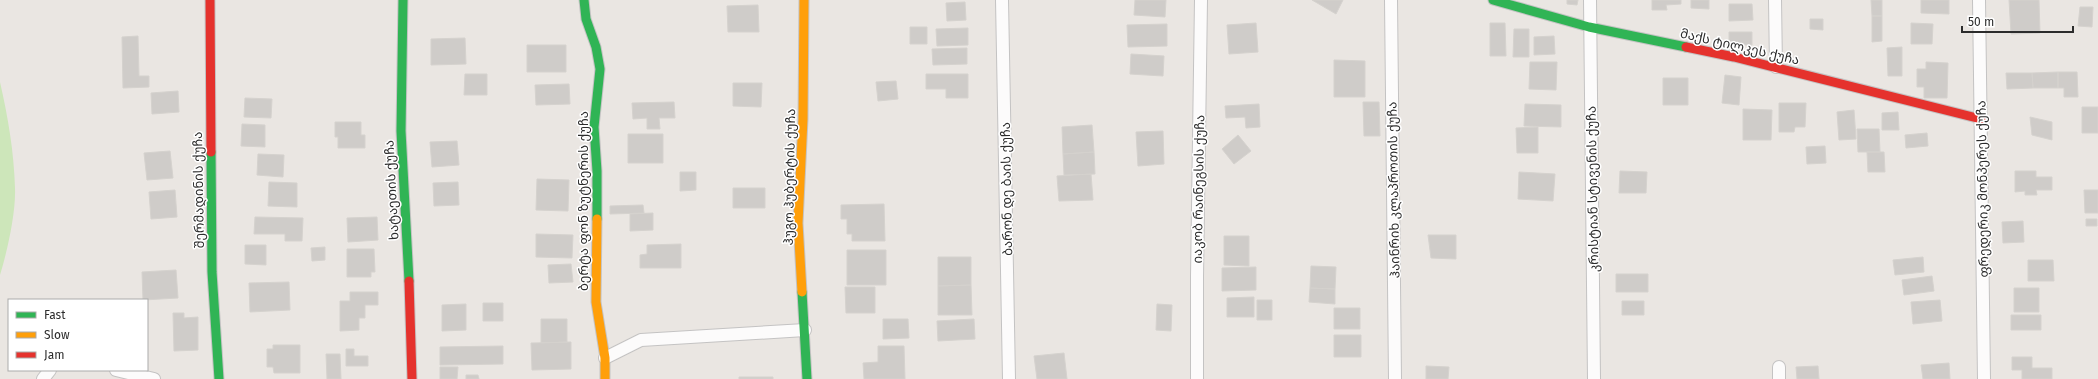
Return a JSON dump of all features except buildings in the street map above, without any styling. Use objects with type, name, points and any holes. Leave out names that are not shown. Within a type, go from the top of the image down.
[{"type":"street","name":"შერმადინის ქუჩა","points":[[210,0],[212,272],[219,379]]},
{"type":"street","name":"ხატაეთის ქუჩა","points":[[403,0],[401,131],[408,249],[412,379]]},
{"type":"street","name":"ბერტა ფონ ზუტნერის ქუჩა","points":[[584,0],[586,19],[596,47],[600,69],[594,127],[597,171],[596,302],[605,358],[605,379]]},
{"type":"street","name":"ჰუგო ჰუბერტის ქუჩა","points":[[804,0],[803,119],[798,223],[807,379]]},
{"type":"street","name":"ბარონ დე ბაის ქუჩა","points":[[1002,0],[1009,379]]},
{"type":"street","name":"იაკობ რაინეგსის ქუჩა","points":[[1197,379],[1201,0]]},
{"type":"street","name":"ჰაინრიხ კლაპროთის ქუჩა","points":[[1390,0],[1395,379]]},
{"type":"street","name":"მაქს ტილკეს ქუჩა","points":[[1493,0],[1589,27],[1776,67],[1981,119]]},
{"type":"street","name":"კრისტიან სტივენის ქუჩა","points":[[1590,0],[1589,27],[1594,379]]},
{"type":"street","points":[[1775,0],[1776,67]]},
{"type":"street","name":"ფრედერიკ მონპერეს ქუჩა","points":[[1979,0],[1984,379]]},
{"type":"street","points":[[605,358],[642,340],[804,330]]},
{"type":"street","points":[[120,371],[154,379]]},
{"type":"green space","points":[[0,82],[10,135],[15,198],[13,220],[0,275]]},
{"type":"traffic: fast","points":[[403,0],[401,131],[409,281]]},
{"type":"traffic: fast","points":[[584,0],[586,19],[596,47],[600,69],[594,127],[597,171],[597,219]]},
{"type":"traffic: fast","points":[[1493,0],[1589,27],[1686,47]]},
{"type":"traffic: fast","points":[[211,152],[212,272],[219,379]]},
{"type":"traffic: fast","points":[[802,292],[807,379]]},
{"type":"traffic: slow","points":[[802,292],[798,223],[803,119],[804,0]]},
{"type":"traffic: slow","points":[[597,219],[596,302],[605,358],[605,379]]},
{"type":"traffic: jam","points":[[210,0],[211,152]]},
{"type":"traffic: jam","points":[[1686,47],[1734,57],[1981,119]]},
{"type":"traffic: jam","points":[[409,281],[412,379]]}]
